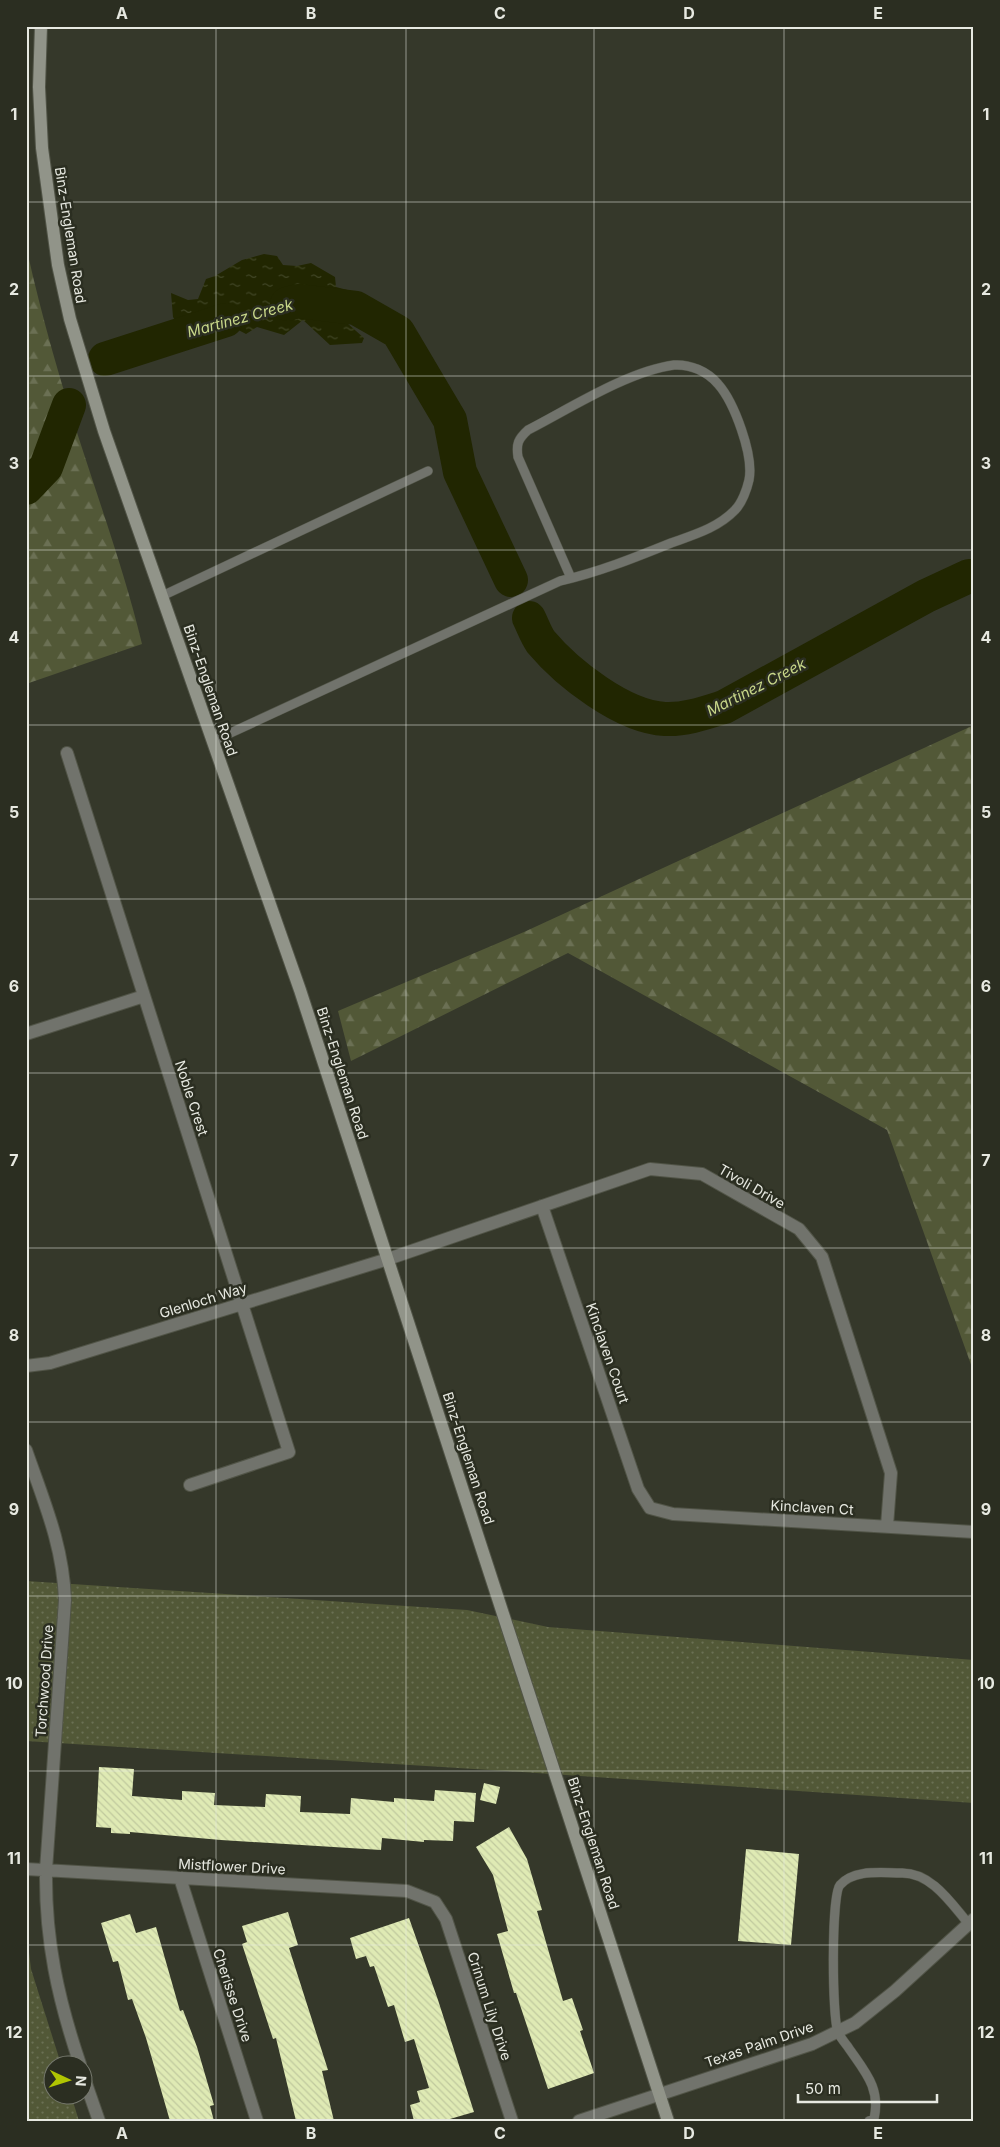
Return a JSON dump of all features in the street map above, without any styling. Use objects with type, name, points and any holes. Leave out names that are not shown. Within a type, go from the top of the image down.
[{"type":"street","name":"Binz-Engleman Road","points":[[40,26],[39,88],[42,148],[58,265],[70,319],[97,408],[297,980],[668,2121]]},
{"type":"street","name":"Noble Crest","points":[[67,753],[289,1452],[190,1486]]},
{"type":"street","points":[[26,1034],[144,996]]},
{"type":"street","name":"Tivoli Drive","points":[[388,1259],[650,1169],[702,1174],[799,1229],[822,1257],[891,1473],[887,1526]]},
{"type":"street","name":"Kinclaven Court","points":[[542,1206],[638,1489],[650,1508]]},
{"type":"street","name":"Glenloch Way","points":[[26,1366],[50,1363],[388,1259]]},
{"type":"street","name":"Torchwood Drive","points":[[26,1450],[55,1534],[64,1570],[65,1600],[46,1870],[46,1909],[50,1953],[63,2013],[77,2054]]},
{"type":"street","name":"Kinclaven Ct","points":[[650,1508],[673,1514],[974,1532]]},
{"type":"street","name":"Mistflower Drive","points":[[26,1869],[406,1891],[435,1902]]},
{"type":"street","name":"Cherisse Drive","points":[[180,1878],[257,2121]]},
{"type":"street","name":"Crinum Lily Drive","points":[[435,1902],[446,1920],[512,2121]]},
{"type":"street","name":"Texas Palm Drive","points":[[579,2121],[812,2044],[855,2023],[895,1991],[971,1921]]},
{"type":"street","points":[[92,2101],[99,2121]]},
{"type":"lane","points":[[213,741],[560,581],[597,572],[714,526],[735,510],[744,495],[750,479],[748,454],[730,406],[718,384],[707,374],[693,367],[675,365],[636,376],[528,430],[520,437],[516,445],[518,457],[571,578]]},
{"type":"lane","points":[[162,596],[428,471]]},
{"type":"lane","points":[[869,2121],[874,2119],[877,2104],[871,2082],[837,2031],[833,1942],[835,1898],[838,1886],[851,1876],[904,1872],[929,1882],[971,1921]]},
{"type":"green space","points":[[26,246],[59,373],[122,570],[142,644],[26,684]]},
{"type":"green space","points":[[974,725],[974,1373],[887,1130],[568,953],[351,1061],[338,1011],[524,932]]},
{"type":"green space","points":[[26,1581],[467,1610],[548,1627],[974,1660],[974,1803],[26,1741]]},
{"type":"green space","points":[[26,1927],[31,1969],[58,2054],[42,2054],[42,2104],[74,2104],[79,2121],[26,2121]]},
{"type":"water","points":[[264,254],[277,256],[283,265],[297,266],[311,263],[335,277],[336,287],[355,292],[380,306],[345,295],[330,308],[364,338],[362,343],[330,345],[303,320],[284,335],[257,327],[246,334],[225,323],[185,337],[173,317],[171,293],[188,300],[198,299],[206,279],[215,276],[242,260]]},
{"type":"building","points":[[99,1767],[134,1769],[132,1796],[182,1800],[182,1791],[215,1793],[214,1805],[265,1807],[266,1794],[301,1796],[300,1812],[350,1814],[351,1798],[394,1802],[394,1798],[434,1801],[435,1790],[476,1793],[474,1822],[454,1821],[453,1841],[424,1840],[424,1842],[382,1838],[381,1850],[130,1832],[130,1834],[111,1833],[111,1828],[96,1827]]},
{"type":"building","points":[[484,1783],[500,1787],[496,1804],[480,1800]]},
{"type":"building","points":[[509,1827],[527,1859],[542,1910],[537,1911],[563,2001],[572,1998],[583,2030],[580,2031],[594,2073],[548,2089],[516,1993],[514,1993],[497,1934],[508,1931],[493,1875],[476,1847]]},
{"type":"building","points":[[746,1849],[799,1854],[791,1945],[738,1941]]},
{"type":"building","points":[[288,1912],[298,1945],[289,1948],[328,2070],[322,2071],[334,2121],[296,2121],[276,2038],[273,2039],[242,1944],[247,1942],[242,1926]]},
{"type":"building","points":[[130,1914],[136,1933],[156,1927],[180,2011],[183,2010],[197,2047],[214,2105],[210,2106],[214,2121],[170,2121],[146,2038],[132,1999],[128,2000],[118,1961],[113,1962],[101,1923]]},
{"type":"building","points":[[409,1918],[474,2112],[443,2121],[414,2121],[410,2105],[420,2102],[417,2091],[429,2088],[414,2039],[405,2042],[394,2005],[388,2007],[374,1966],[370,1967],[366,1956],[356,1959],[350,1938]]},
{"type":"waterway","name":"Martinez Creek","points":[[287,304],[298,301],[356,308],[398,332],[450,420],[460,472],[511,580]]},
{"type":"waterway","name":"Martinez Creek","points":[[105,359],[226,320]]},
{"type":"waterway","name":"Martinez Creek","points":[[26,488],[46,467],[69,405]]},
{"type":"waterway","name":"Martinez Creek","points":[[529,618],[539,639],[552,654],[565,667],[597,691],[614,702],[649,716],[665,719],[680,718],[695,716],[724,707],[926,596],[969,576],[974,576]]}]
